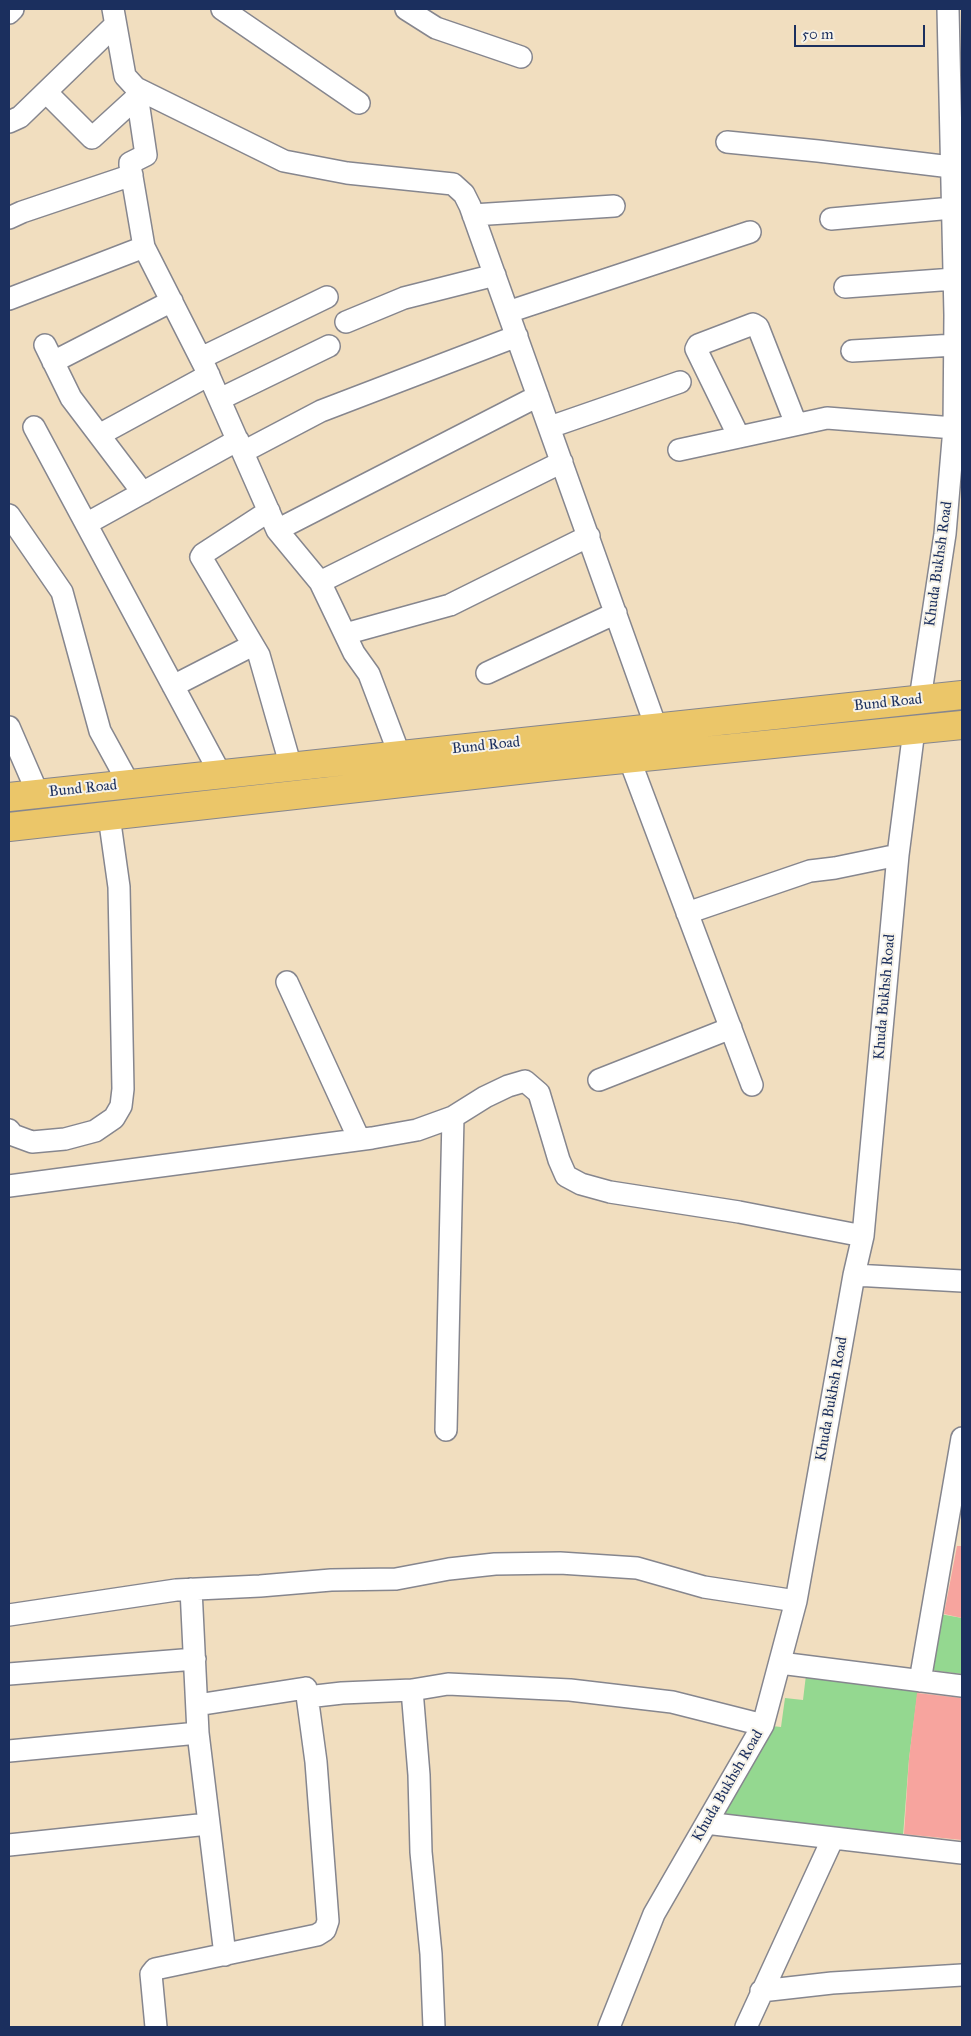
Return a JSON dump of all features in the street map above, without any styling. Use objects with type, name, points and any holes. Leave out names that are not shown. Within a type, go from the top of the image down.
[{"type":"main road","name":"Bund Road","points":[[9,797],[962,695]]},
{"type":"main road","name":"Bund Road","points":[[9,827],[629,758],[962,725]]},
{"type":"street","points":[[9,13],[13,9]]},
{"type":"street","points":[[222,9],[359,103]]},
{"type":"street","points":[[406,9],[436,28],[521,57]]},
{"type":"street","name":"Khuda Bukhsh Road","points":[[920,699],[945,534],[954,428],[958,406],[955,345],[959,313],[954,279],[948,9]]},
{"type":"street","points":[[9,122],[20,117],[46,92],[114,17]]},
{"type":"street","points":[[114,17],[125,76],[137,92],[284,161],[347,173],[453,184],[464,194],[550,427],[656,727]]},
{"type":"street","points":[[46,92],[92,138],[137,92]]},
{"type":"street","points":[[137,92],[146,155],[130,163],[144,246],[220,399],[277,530],[320,582],[354,653],[369,674],[400,756]]},
{"type":"street","points":[[726,142],[818,151],[951,168]]},
{"type":"street","points":[[9,218],[132,174]]},
{"type":"street","points":[[473,215],[614,206]]},
{"type":"street","points":[[831,219],[952,208]]},
{"type":"street","points":[[508,312],[750,232]]},
{"type":"street","points":[[9,299],[144,246]]},
{"type":"street","points":[[346,322],[404,298],[495,275]]},
{"type":"street","points":[[844,287],[954,279]]},
{"type":"street","points":[[99,435],[205,367],[327,297]]},
{"type":"street","points":[[143,493],[71,398],[49,353],[172,301]]},
{"type":"street","points":[[739,436],[696,349],[698,346],[753,324],[758,328],[796,424]]},
{"type":"street","points":[[86,524],[143,493],[240,446],[321,412],[517,336]]},
{"type":"street","points":[[852,351],[955,345]]},
{"type":"street","points":[[220,399],[329,346]]},
{"type":"street","points":[[550,427],[680,382]]},
{"type":"street","points":[[277,530],[538,396]]},
{"type":"street","points":[[679,450],[827,418],[954,428]]},
{"type":"street","points":[[34,427],[221,774]]},
{"type":"street","points":[[320,582],[562,462]]},
{"type":"street","points":[[269,511],[201,557],[259,655],[292,767]]},
{"type":"street","points":[[9,514],[62,592],[100,731],[130,784]]},
{"type":"street","points":[[345,634],[450,605],[589,536]]},
{"type":"street","points":[[487,673],[616,612]]},
{"type":"street","points":[[174,686],[253,645]]},
{"type":"street","points":[[9,727],[38,794]]},
{"type":"street","name":"Khuda Bukhsh Road","points":[[610,2027],[654,1914],[763,1725],[796,1600],[854,1275],[863,1236],[898,855],[914,730]]},
{"type":"street","points":[[629,758],[752,1085]]},
{"type":"street","points":[[9,1130],[13,1135],[32,1142],[65,1139],[94,1131],[114,1118],[121,1106],[124,1089],[119,887],[109,816]]},
{"type":"street","points":[[688,913],[810,871],[836,868],[898,855]]},
{"type":"street","points":[[287,982],[360,1139]]},
{"type":"street","points":[[599,1080],[731,1028]]},
{"type":"street","points":[[9,1186],[417,1130],[453,1117],[485,1097],[508,1086],[525,1081],[540,1092],[559,1160],[566,1176],[581,1184],[610,1192],[739,1212],[863,1236]]},
{"type":"street","points":[[446,1430],[453,1117]]},
{"type":"street","points":[[854,1275],[962,1280]]},
{"type":"street","points":[[920,1680],[962,1438]]},
{"type":"street","points":[[9,1615],[112,1598],[191,1589],[331,1580],[396,1579],[495,1564],[560,1563],[637,1568],[704,1587],[796,1600]]},
{"type":"street","points":[[191,1589],[198,1733],[225,1956]]},
{"type":"street","points":[[9,1674],[195,1659]]},
{"type":"street","points":[[780,1663],[962,1686]]},
{"type":"street","points":[[307,1697],[342,1693],[412,1690],[448,1684],[570,1690],[672,1702],[763,1725]]},
{"type":"street","points":[[156,2027],[151,1974],[155,1969],[225,1956],[317,1935],[325,1930],[328,1921],[316,1762],[306,1688],[197,1705]]},
{"type":"street","points":[[412,1690],[419,1775],[421,1852],[431,1954],[434,2027]]},
{"type":"street","points":[[9,1752],[198,1733]]},
{"type":"street","points":[[9,1845],[208,1824]]},
{"type":"street","points":[[714,1824],[962,1853]]},
{"type":"street","points":[[746,2027],[833,1838]]},
{"type":"street","points":[[761,1991],[832,1984],[962,1976]]},
{"type":"green space","points":[[940,1614],[962,1618],[962,1674],[930,1670]]},
{"type":"green space","points":[[806,1675],[919,1681],[909,1759],[903,1836],[711,1816],[763,1725],[781,1727],[785,1698],[803,1700]]},
{"type":"building","points":[[957,1546],[962,1546],[962,1618],[944,1614]]},
{"type":"building","points":[[917,1693],[962,1698],[962,1840],[904,1834],[909,1759]]}]
